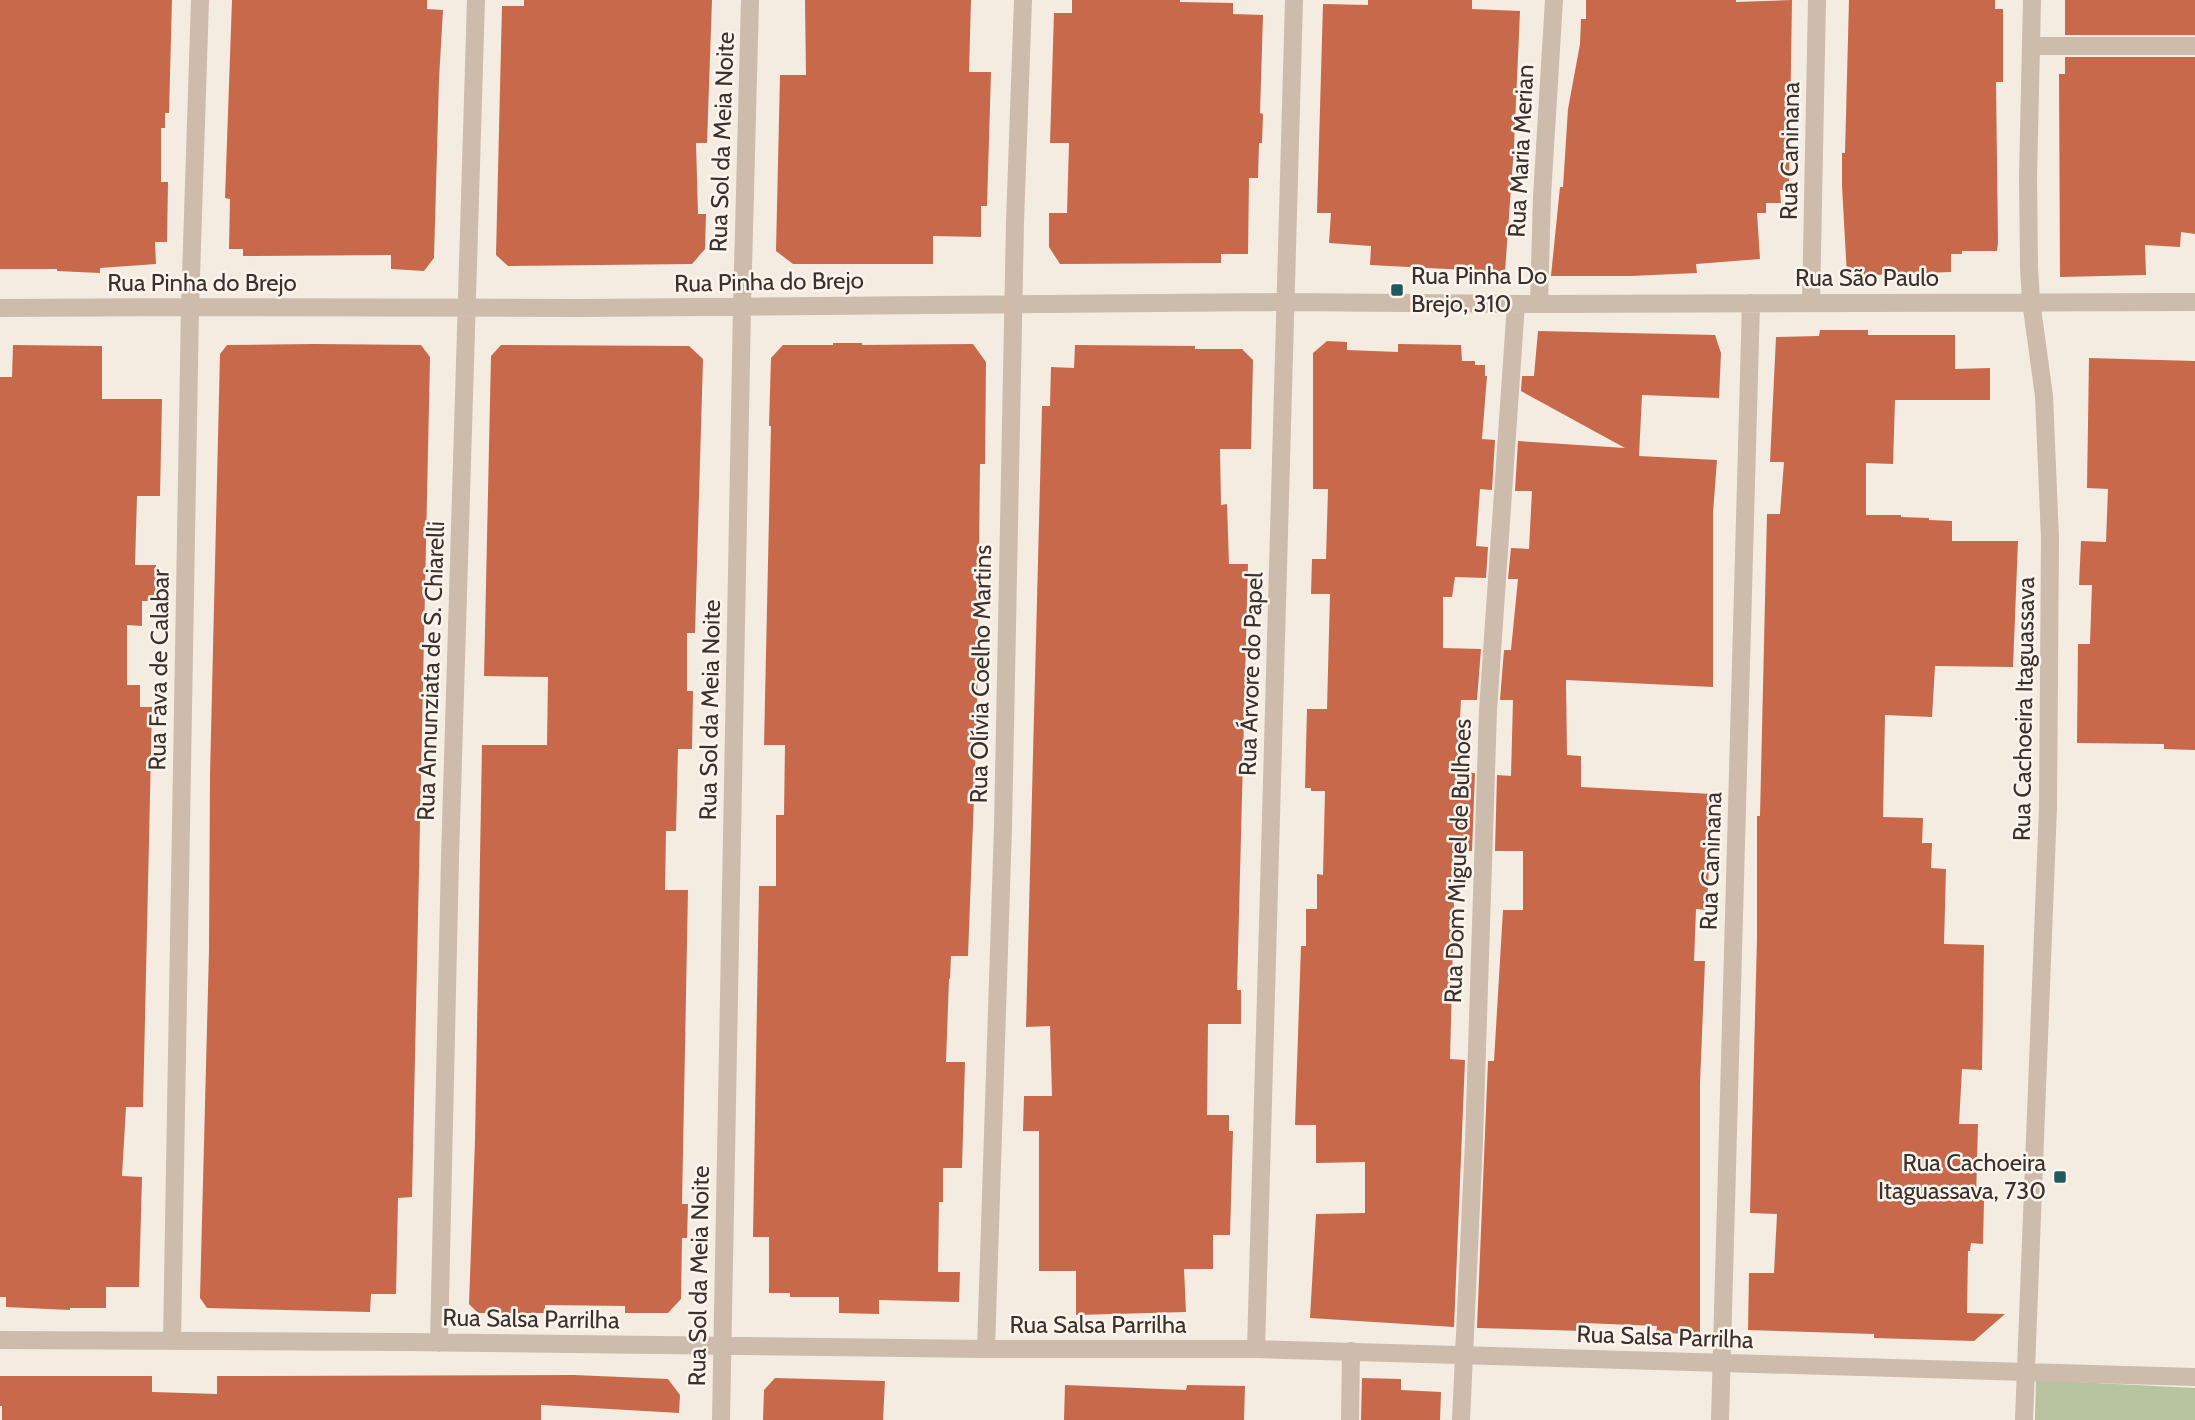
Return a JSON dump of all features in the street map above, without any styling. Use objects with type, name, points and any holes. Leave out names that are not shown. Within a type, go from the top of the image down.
[{"type":"street","name":"Rua Fava de Calabar","points":[[172,1342],[190,307],[200,0]]},
{"type":"street","name":"Rua Annunziata de S. Chiarelli","points":[[439,1343],[451,817],[476,0]]},
{"type":"street","name":"Rua Sol da Meia Noite","points":[[721,1420],[750,0]]},
{"type":"street","name":"Rua Olívia Coelho Martins","points":[[986,1349],[1003,813],[1013,304],[1023,0]]},
{"type":"street","name":"Rua Árvore do Papel","points":[[1256,1349],[1294,0]]},
{"type":"street","name":"Rua Maria Merian","points":[[1539,304],[1554,0]]},
{"type":"street","name":"Rua Caninana","points":[[1811,303],[1817,0]]},
{"type":"street","name":"Rua Cachoeira Itaguassava","points":[[2024,1420],[2048,807],[2050,590],[2046,422],[2040,355],[2031,301],[2028,177],[2032,0]]},
{"type":"street","points":[[2032,46],[2195,46]]},
{"type":"street","name":"Rua Pinha do Brejo","points":[[0,308],[742,307],[1284,302],[1539,304]]},
{"type":"street","name":"Rua São Paulo","points":[[1539,304],[2195,302]]},
{"type":"street","name":"Rua Caninana","points":[[1720,1420],[1751,303]]},
{"type":"street","name":"Rua Dom Miguel de Bulhoes","points":[[1461,1420],[1474,1142],[1488,710],[1516,304]]},
{"type":"street","name":"Rua Salsa Parrilha","points":[[0,1340],[1256,1349],[2195,1377]]},
{"type":"street","points":[[1350,1420],[1351,1352]]},
{"type":"green space","points":[[2036,1380],[2195,1388],[2195,1420],[2035,1420]]},
{"type":"building","points":[[0,0],[172,0],[169,113],[165,113],[165,128],[161,128],[161,182],[168,182],[167,242],[155,242],[156,264],[100,268],[100,273],[57,269],[0,269]]},
{"type":"building","points":[[232,0],[427,0],[427,9],[443,10],[434,258],[424,271],[391,269],[391,255],[243,256],[243,249],[229,249],[230,199],[225,198]]},
{"type":"building","points":[[524,0],[712,0],[707,143],[696,143],[698,214],[706,214],[705,249],[692,264],[508,266],[496,255],[502,6],[524,6]]},
{"type":"building","points":[[805,0],[971,0],[969,72],[991,72],[987,206],[981,206],[981,237],[933,236],[933,264],[793,264],[776,251],[780,75],[806,75]]},
{"type":"building","points":[[1072,0],[1233,3],[1233,14],[1263,15],[1260,113],[1263,114],[1262,143],[1259,143],[1258,178],[1249,178],[1248,254],[1221,254],[1221,263],[1060,264],[1049,247],[1049,213],[1067,213],[1069,143],[1050,143],[1054,13],[1072,13]]},
{"type":"building","points":[[1368,0],[1472,0],[1472,9],[1520,11],[1505,272],[1370,265],[1371,246],[1329,243],[1331,213],[1317,213],[1323,4],[1368,5]]},
{"type":"building","points":[[1586,0],[1792,0],[1789,190],[1780,190],[1781,203],[1766,203],[1766,213],[1757,213],[1760,259],[1696,264],[1697,273],[1551,276],[1560,187],[1563,187],[1568,109],[1580,44],[1581,19],[1586,19]]},
{"type":"building","points":[[1849,0],[1995,0],[1995,9],[2003,9],[2003,82],[1996,82],[1997,251],[1962,251],[1962,254],[1951,254],[1951,272],[1847,276],[1842,153],[1845,153]]},
{"type":"building","points":[[2065,0],[2195,0],[2195,35],[2065,35]]},
{"type":"building","points":[[2065,57],[2195,57],[2195,234],[2181,232],[2180,247],[2145,245],[2146,275],[2060,277],[2059,74],[2065,74]]},
{"type":"building","points":[[1820,330],[1868,330],[1868,335],[1955,335],[1955,369],[1990,368],[1990,400],[1895,400],[1893,464],[1866,463],[1866,515],[1901,515],[1952,521],[1952,541],[2018,541],[2013,667],[1935,666],[1932,717],[1885,715],[1883,817],[1923,818],[1922,843],[1932,843],[1931,868],[1946,869],[1944,944],[1984,945],[1982,1070],[1962,1069],[1959,1124],[1978,1124],[1976,1199],[1984,1200],[1983,1244],[1971,1243],[1968,1251],[1967,1313],[2005,1314],[1974,1341],[1874,1338],[1874,1334],[1748,1330],[1749,1273],[1774,1273],[1777,1214],[1750,1213],[1757,938],[1757,816],[1760,816],[1767,514],[1780,514],[1784,462],[1770,462],[1776,337],[1819,336]]},
{"type":"building","points":[[1538,331],[1715,335],[1721,353],[1719,398],[1642,395],[1639,456],[1717,460],[1713,513],[1713,687],[1566,680],[1567,755],[1581,756],[1581,787],[1712,794],[1707,910],[1696,909],[1694,961],[1705,961],[1700,1083],[1700,1334],[1656,1333],[1657,1326],[1584,1323],[1584,1331],[1477,1328],[1488,1061],[1494,1061],[1503,910],[1523,910],[1523,851],[1495,851],[1497,775],[1511,776],[1513,700],[1500,700],[1504,650],[1511,650],[1518,579],[1508,579],[1511,548],[1529,549],[1532,491],[1515,491],[1518,441],[1625,448],[1521,391],[1522,376],[1534,376]]},
{"type":"building","points":[[1327,341],[1347,342],[1347,350],[1398,352],[1398,344],[1461,345],[1462,361],[1475,361],[1475,365],[1485,365],[1487,376],[1482,439],[1495,440],[1492,490],[1480,489],[1476,546],[1488,547],[1486,578],[1455,577],[1452,597],[1443,597],[1443,648],[1481,649],[1477,700],[1461,700],[1457,772],[1475,773],[1472,851],[1459,851],[1459,856],[1453,856],[1450,1059],[1465,1060],[1454,1327],[1310,1318],[1316,1214],[1365,1213],[1365,1162],[1316,1163],[1316,1125],[1295,1125],[1301,946],[1306,946],[1306,909],[1317,909],[1317,874],[1323,875],[1325,791],[1305,788],[1307,709],[1327,709],[1330,594],[1311,594],[1312,559],[1326,559],[1328,489],[1313,489],[1313,353]]},
{"type":"building","points":[[973,344],[986,362],[985,464],[980,464],[977,717],[968,956],[951,956],[946,1062],[965,1062],[962,1168],[943,1168],[943,1202],[939,1202],[938,1272],[960,1272],[959,1302],[879,1300],[879,1314],[839,1313],[839,1297],[790,1297],[790,1293],[769,1293],[769,1237],[753,1237],[759,886],[776,886],[776,815],[784,815],[785,745],[764,745],[771,358],[783,345]]},
{"type":"building","points":[[13,345],[102,346],[102,399],[162,399],[160,496],[137,496],[135,565],[156,565],[155,601],[142,601],[142,626],[127,625],[127,685],[140,685],[140,707],[152,707],[143,1107],[126,1107],[122,1176],[142,1177],[139,1287],[106,1287],[106,1308],[70,1310],[6,1307],[6,1297],[0,1297],[0,377],[12,377]]},
{"type":"building","points":[[227,345],[421,345],[430,357],[412,1197],[398,1198],[396,1294],[371,1294],[370,1312],[207,1308],[200,1298],[220,354]]},
{"type":"building","points":[[501,345],[689,346],[703,359],[695,633],[687,633],[687,691],[693,691],[692,749],[678,749],[676,831],[666,831],[665,890],[688,890],[682,1204],[688,1204],[687,1238],[682,1238],[681,1299],[668,1313],[625,1313],[625,1306],[545,1305],[545,1313],[478,1313],[469,1304],[475,1141],[482,745],[547,745],[548,677],[484,676],[491,356]]},
{"type":"building","points":[[1075,345],[1242,349],[1253,360],[1251,449],[1220,449],[1221,505],[1227,504],[1229,564],[1248,564],[1237,990],[1241,990],[1241,1024],[1208,1024],[1207,1115],[1229,1115],[1229,1131],[1233,1131],[1230,1235],[1213,1235],[1213,1269],[1184,1269],[1186,1312],[1076,1315],[1076,1271],[1039,1271],[1039,1131],[1023,1131],[1024,1096],[1052,1096],[1050,1026],[1026,1027],[1042,406],[1050,406],[1051,367],[1074,368]]},
{"type":"building","points":[[2089,358],[2195,361],[2195,750],[2164,749],[2164,744],[2077,743],[2078,644],[2090,644],[2092,585],[2079,585],[2081,541],[2106,542],[2108,489],[2087,488]]},
{"type":"building","points":[[574,1375],[668,1379],[680,1395],[679,1413],[541,1405],[541,1420],[2,1420],[0,1406],[0,1376],[152,1376],[152,1392],[217,1394],[217,1376]]},
{"type":"building","points":[[775,1378],[885,1381],[883,1420],[763,1420],[764,1390]]},
{"type":"building","points":[[1362,1378],[1401,1379],[1401,1390],[1441,1392],[1440,1420],[1361,1420]]},
{"type":"building","points":[[1065,1385],[1186,1390],[1187,1385],[1245,1386],[1244,1420],[1064,1420]]},
{"type":"place","name":"Rua Pinha Do Brejo, 310","points":[[1397,290]]},
{"type":"place","name":"Rua Cachoeira Itaguassava, 730","points":[[2060,1177]]}]
